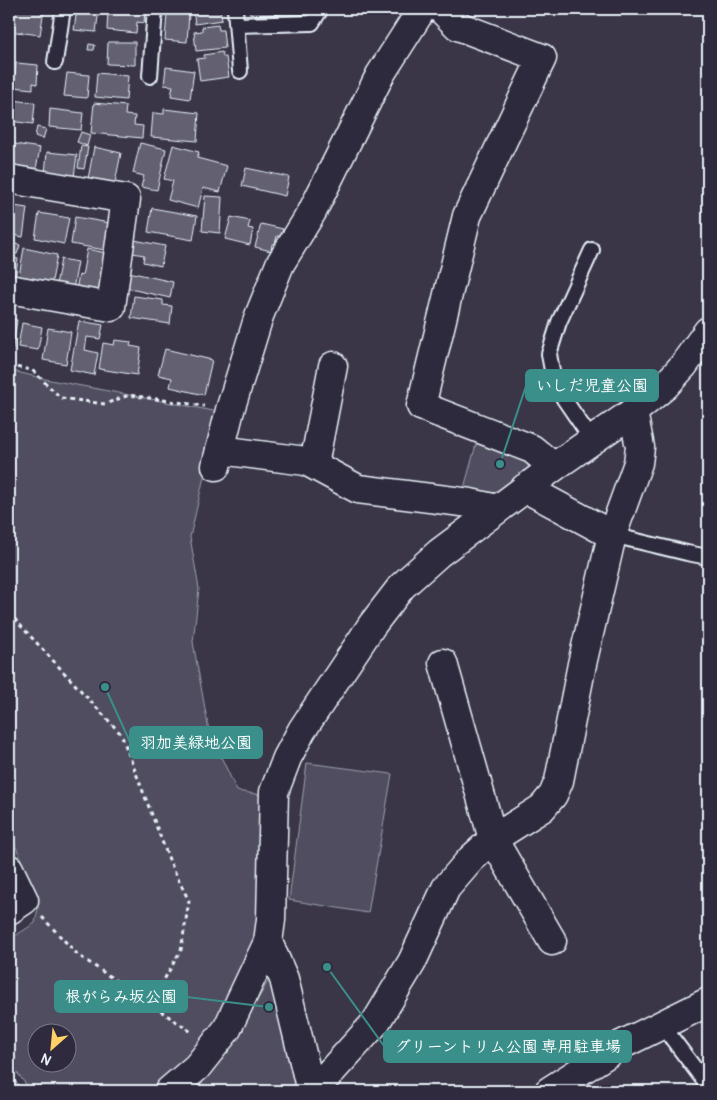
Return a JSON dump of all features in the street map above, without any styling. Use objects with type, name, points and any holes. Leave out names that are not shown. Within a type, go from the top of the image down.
[{"type":"street","points":[[422,9],[380,76],[312,212],[280,264],[259,316],[230,410],[218,458],[306,460],[358,489],[470,503],[497,509]]},
{"type":"street","points":[[441,9],[458,26],[542,58],[467,216],[421,406],[532,449],[554,466]]},
{"type":"street","points":[[9,178],[126,198],[111,307],[9,289]]},
{"type":"street","points":[[169,1091],[197,1067],[227,1029],[268,942],[272,920],[274,792],[287,758],[302,730],[372,626],[402,586],[439,553],[554,466],[633,412],[665,386],[683,366],[708,332]]},
{"type":"street","points":[[314,464],[333,366]]},
{"type":"street","points":[[268,942],[284,980],[311,1090],[327,1076],[376,1022],[412,962],[446,888],[471,859],[493,839],[542,808],[554,795],[559,781],[582,664],[612,535],[639,455],[640,447],[633,412]]},
{"type":"street","points":[[525,488],[612,535]]},
{"type":"street","points":[[443,663],[493,839],[552,941]]},
{"type":"street","points":[[9,869],[16,905]]},
{"type":"street","points":[[549,1091],[621,1045],[708,1002]]},
{"type":"lane","points":[[56,62],[63,9]]},
{"type":"lane","points":[[150,76],[155,9]]},
{"type":"lane","points":[[235,9],[240,71]]},
{"type":"lane","points":[[237,25],[312,23],[321,9]]},
{"type":"lane","points":[[592,250],[559,322],[549,354],[553,376],[564,400],[592,440]]},
{"type":"lane","points":[[612,535],[687,553],[708,556]]},
{"type":"lane","points":[[662,1025],[708,1086]]},
{"type":"path","points":[[9,366],[32,370],[61,398],[105,404],[129,395],[230,410]]},
{"type":"path","points":[[9,613],[121,734],[170,862],[189,901],[181,950],[150,1004]]},
{"type":"path","points":[[16,905],[35,907],[44,921],[78,955],[214,1047]]},
{"type":"shaded area","points":[[9,370],[45,379],[219,412],[190,537],[199,589],[193,642],[209,731],[237,791],[274,797],[254,969],[191,1064],[162,1091],[31,1091],[9,1062],[9,940],[35,923],[39,903],[9,830]]},
{"type":"shaded area","points":[[478,437],[527,457],[529,472],[495,497],[463,492]]},
{"type":"shaded area","points":[[307,763],[392,774],[368,913],[289,900]]},
{"type":"shaded area","points":[[271,976],[301,1091],[186,1091],[236,1038]]},
{"type":"building","points":[[16,9],[44,9],[40,35],[9,31],[9,22],[14,22]]},
{"type":"building","points":[[77,9],[99,9],[96,32],[74,30]]},
{"type":"building","points":[[108,9],[145,10],[144,23],[137,22],[136,33],[107,30]]},
{"type":"building","points":[[193,9],[220,9],[222,20],[195,24]]},
{"type":"building","points":[[250,9],[279,9],[280,14],[250,16]]},
{"type":"building","points":[[167,13],[189,14],[187,42],[165,40]]},
{"type":"building","points":[[218,25],[219,30],[223,30],[225,48],[196,51],[194,32],[202,31],[202,27]]},
{"type":"building","points":[[108,42],[135,42],[135,65],[107,64]]},
{"type":"building","points":[[89,44],[95,45],[94,50],[88,50]]},
{"type":"building","points":[[222,52],[223,57],[226,57],[229,77],[200,81],[197,59],[205,58],[204,55]]},
{"type":"building","points":[[16,63],[38,65],[37,84],[33,83],[33,89],[13,87]]},
{"type":"building","points":[[166,67],[194,71],[190,99],[171,96],[173,86],[164,85]]},
{"type":"building","points":[[67,73],[89,75],[87,98],[64,96]]},
{"type":"building","points":[[97,73],[128,76],[126,100],[95,97]]},
{"type":"building","points":[[13,100],[35,103],[33,124],[10,121]]},
{"type":"building","points":[[94,103],[126,106],[125,115],[135,116],[134,125],[143,126],[142,138],[91,133]]},
{"type":"building","points":[[50,109],[83,113],[81,130],[49,127]]},
{"type":"building","points":[[164,109],[199,113],[197,141],[151,137],[153,113],[164,114]]},
{"type":"building","points":[[37,127],[46,129],[43,139],[35,136]]},
{"type":"building","points":[[81,132],[90,135],[87,146],[77,142]]},
{"type":"building","points":[[9,143],[40,148],[35,174],[9,169]]},
{"type":"building","points":[[140,143],[166,149],[157,190],[141,187],[144,176],[133,173]]},
{"type":"building","points":[[173,145],[199,152],[197,158],[227,166],[220,192],[203,188],[198,208],[168,200],[173,181],[164,179]]},
{"type":"building","points":[[81,146],[88,147],[84,169],[78,168]]},
{"type":"building","points":[[94,147],[121,153],[114,188],[88,179]]},
{"type":"building","points":[[47,152],[77,155],[74,177],[45,174]]},
{"type":"building","points":[[246,168],[289,177],[285,196],[242,186]]},
{"type":"building","points":[[205,196],[222,197],[220,233],[202,231]]},
{"type":"building","points":[[9,203],[14,204],[14,206],[27,208],[23,237],[9,234]]},
{"type":"building","points":[[152,208],[197,216],[193,240],[148,232]]},
{"type":"building","points":[[39,213],[69,218],[64,244],[35,238]]},
{"type":"building","points":[[75,217],[110,223],[105,250],[71,244]]},
{"type":"building","points":[[231,217],[250,221],[248,228],[253,229],[250,245],[225,239]]},
{"type":"building","points":[[261,224],[283,229],[281,236],[277,236],[275,244],[272,244],[271,251],[255,247]]},
{"type":"building","points":[[129,239],[165,246],[161,266],[143,262],[144,255],[127,252]]},
{"type":"building","points":[[11,243],[20,245],[17,254],[9,252]]},
{"type":"building","points":[[24,248],[57,255],[51,286],[31,281],[32,278],[19,276]]},
{"type":"building","points":[[87,249],[106,253],[98,293],[76,289],[79,275],[82,276]]},
{"type":"building","points":[[9,257],[18,259],[15,280],[9,279]]},
{"type":"building","points":[[61,259],[78,262],[73,289],[56,285]]},
{"type":"building","points":[[129,272],[173,282],[170,298],[126,288]]},
{"type":"building","points":[[134,296],[163,300],[163,305],[172,306],[170,324],[131,318]]},
{"type":"building","points":[[9,318],[17,320],[12,354],[9,353]]},
{"type":"building","points":[[79,321],[103,325],[100,339],[87,337],[85,350],[98,353],[94,375],[70,370]]},
{"type":"building","points":[[22,323],[42,327],[38,350],[18,347]]},
{"type":"building","points":[[48,328],[71,332],[66,364],[43,360]]},
{"type":"building","points":[[115,340],[131,342],[130,346],[141,348],[137,375],[99,369],[103,343],[114,345]]},
{"type":"building","points":[[165,349],[212,360],[204,395],[170,387],[172,378],[158,375]]},
{"type":"building","points":[[11,1076],[21,1088],[17,1091],[9,1090],[9,1078]]},
{"type":"place","name":"いしだ児童公園","points":[[500,464]]},
{"type":"place","name":"羽加美緑地公園","points":[[105,687]]},
{"type":"place","name":"グリーントリム公園 専用駐車場","points":[[327,967]]},
{"type":"place","name":"根がらみ坂公園","points":[[269,1007]]}]
